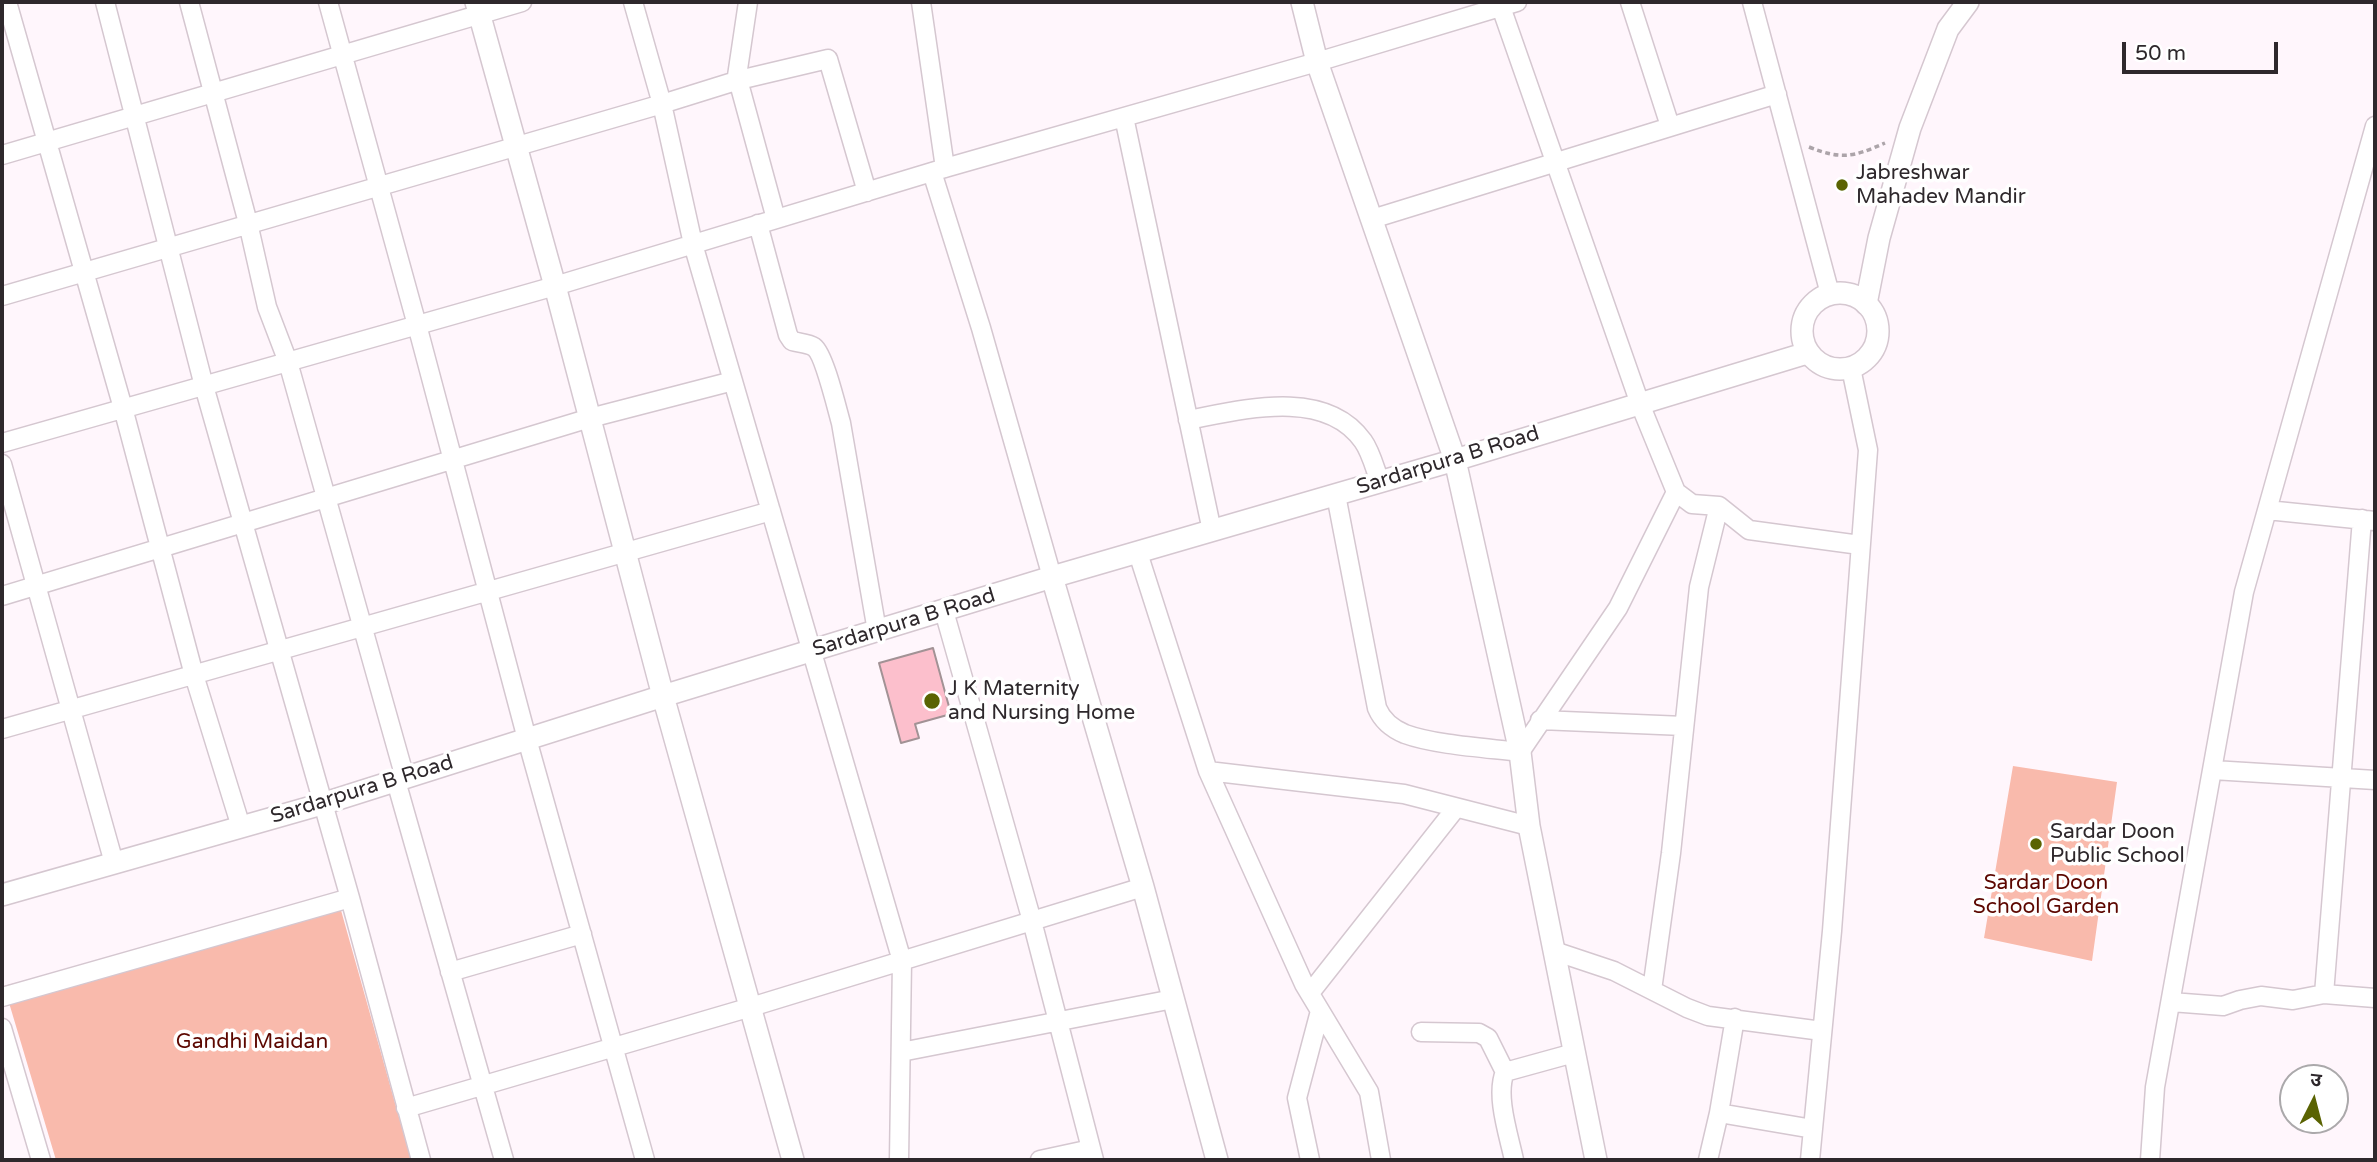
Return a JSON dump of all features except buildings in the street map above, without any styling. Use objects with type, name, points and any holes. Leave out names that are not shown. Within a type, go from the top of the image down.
[{"type":"street","points":[[7,2],[123,408],[194,676],[241,827]]},
{"type":"street","points":[[105,2],[204,386],[350,898],[421,1160]]},
{"type":"street","points":[[188,2],[248,223],[267,307],[288,362],[361,628],[450,972],[504,1160]]},
{"type":"street","points":[[328,2],[418,325],[527,739],[645,1160]]},
{"type":"street","points":[[2,155],[342,55],[478,8],[522,2]]},
{"type":"street","points":[[633,2],[662,104],[694,244],[902,961],[899,1160]]},
{"type":"street","points":[[748,2],[737,76],[776,219]]},
{"type":"street","points":[[921,2],[938,170],[1052,577],[1143,887],[1217,1160]]},
{"type":"street","points":[[1302,2],[1317,62],[1455,460],[1520,752],[1529,826],[1596,1160]]},
{"type":"street","points":[[1630,2],[1670,126]]},
{"type":"street","points":[[1752,2],[1830,294]]},
{"type":"street","points":[[1866,304],[1879,238],[1910,128],[1948,29],[1968,2]]},
{"type":"street","points":[[2,443],[555,286],[938,170],[1509,4],[1555,161],[1640,404],[1676,492],[1692,504],[1719,506],[1749,530],[1860,545]]},
{"type":"street","points":[[478,8],[555,286],[663,696],[793,1160]]},
{"type":"street","points":[[2,296],[739,80],[828,59],[867,192]]},
{"type":"street","points":[[1371,219],[1777,94]]},
{"type":"street","points":[[1124,117],[1212,531]]},
{"type":"street","points":[[2150,1160],[2155,1087],[2244,592],[2375,126]]},
{"type":"street","points":[[758,225],[788,335],[792,341],[818,349],[833,395],[841,423],[877,631]]},
{"type":"street","points":[[1830,294],[1855,296],[1874,314],[1878,327],[1873,352],[1863,362],[1850,368],[1826,368],[1807,353],[1802,341],[1803,317],[1818,299],[1830,294]]},
{"type":"street","name":"Sardarpura B Road","points":[[2,895],[322,804],[1052,577],[1455,460],[1807,353]]},
{"type":"street","points":[[1810,1160],[1832,931],[1867,450],[1850,368]]},
{"type":"street","points":[[2,596],[590,418],[733,381]]},
{"type":"street","points":[[1188,420],[1261,406],[1283,405],[1332,416],[1351,428],[1364,442],[1380,482]]},
{"type":"street","points":[[2,464],[114,863]]},
{"type":"street","points":[[1520,752],[1618,608],[1676,492]]},
{"type":"street","points":[[1336,495],[1377,708],[1381,717],[1404,734],[1415,737],[1520,752]]},
{"type":"street","points":[[1652,990],[1671,853],[1699,587],[1719,506]]},
{"type":"street","points":[[2267,510],[2369,520],[2341,778],[2324,994]]},
{"type":"street","points":[[2,729],[625,551],[771,512]]},
{"type":"street","points":[[1138,553],[1208,771],[1310,993],[1369,1092],[1381,1160]]},
{"type":"street","points":[[944,611],[1032,921],[1092,1155],[1040,1160]]},
{"type":"street","points":[[1540,720],[1684,726]]},
{"type":"street","points":[[2213,770],[2375,780]]},
{"type":"street","points":[[1208,771],[1404,794],[1529,826]]},
{"type":"street","points":[[1310,993],[1456,808]]},
{"type":"street","points":[[406,1108],[751,1007],[1143,887]]},
{"type":"street","points":[[2,997],[350,898]]},
{"type":"street","points":[[450,972],[582,934]]},
{"type":"street","points":[[1554,951],[1614,971],[1708,1016],[1822,1031]]},
{"type":"street","points":[[2171,1002],[2222,1006],[2261,996],[2293,1000],[2324,994],[2375,998]]},
{"type":"street","points":[[901,1052],[1173,999]]},
{"type":"street","points":[[1310,1160],[1297,1098],[1320,1011]]},
{"type":"street","points":[[1709,1160],[1735,1018]]},
{"type":"street","points":[[2,1028],[41,1160]]},
{"type":"street","points":[[1421,1032],[1479,1033],[1488,1038],[1505,1072]]},
{"type":"street","points":[[1514,1160],[1501,1095],[1501,1080],[1505,1072],[1574,1053]]},
{"type":"street","points":[[1719,1114],[1813,1129]]},
{"type":"path","points":[[1786,128],[1804,145],[1828,155],[1853,156],[1885,144],[1893,135]]},
{"type":"green space","name":"Sardar Doon School Garden","points":[[2013,766],[2117,782],[2092,961],[1984,938]]},
{"type":"green space","name":"Gandhi Maidan","points":[[337,896],[411,1160],[56,1160],[4,986]]},
{"type":"place","name":"Jabreshwar Mahadev Mandir","points":[[1842,185]]},
{"type":"place","name":"J K Maternity and Nursing Home","points":[[932,701]]},
{"type":"place","name":"Sardar Doon Public School","points":[[2036,844]]}]
